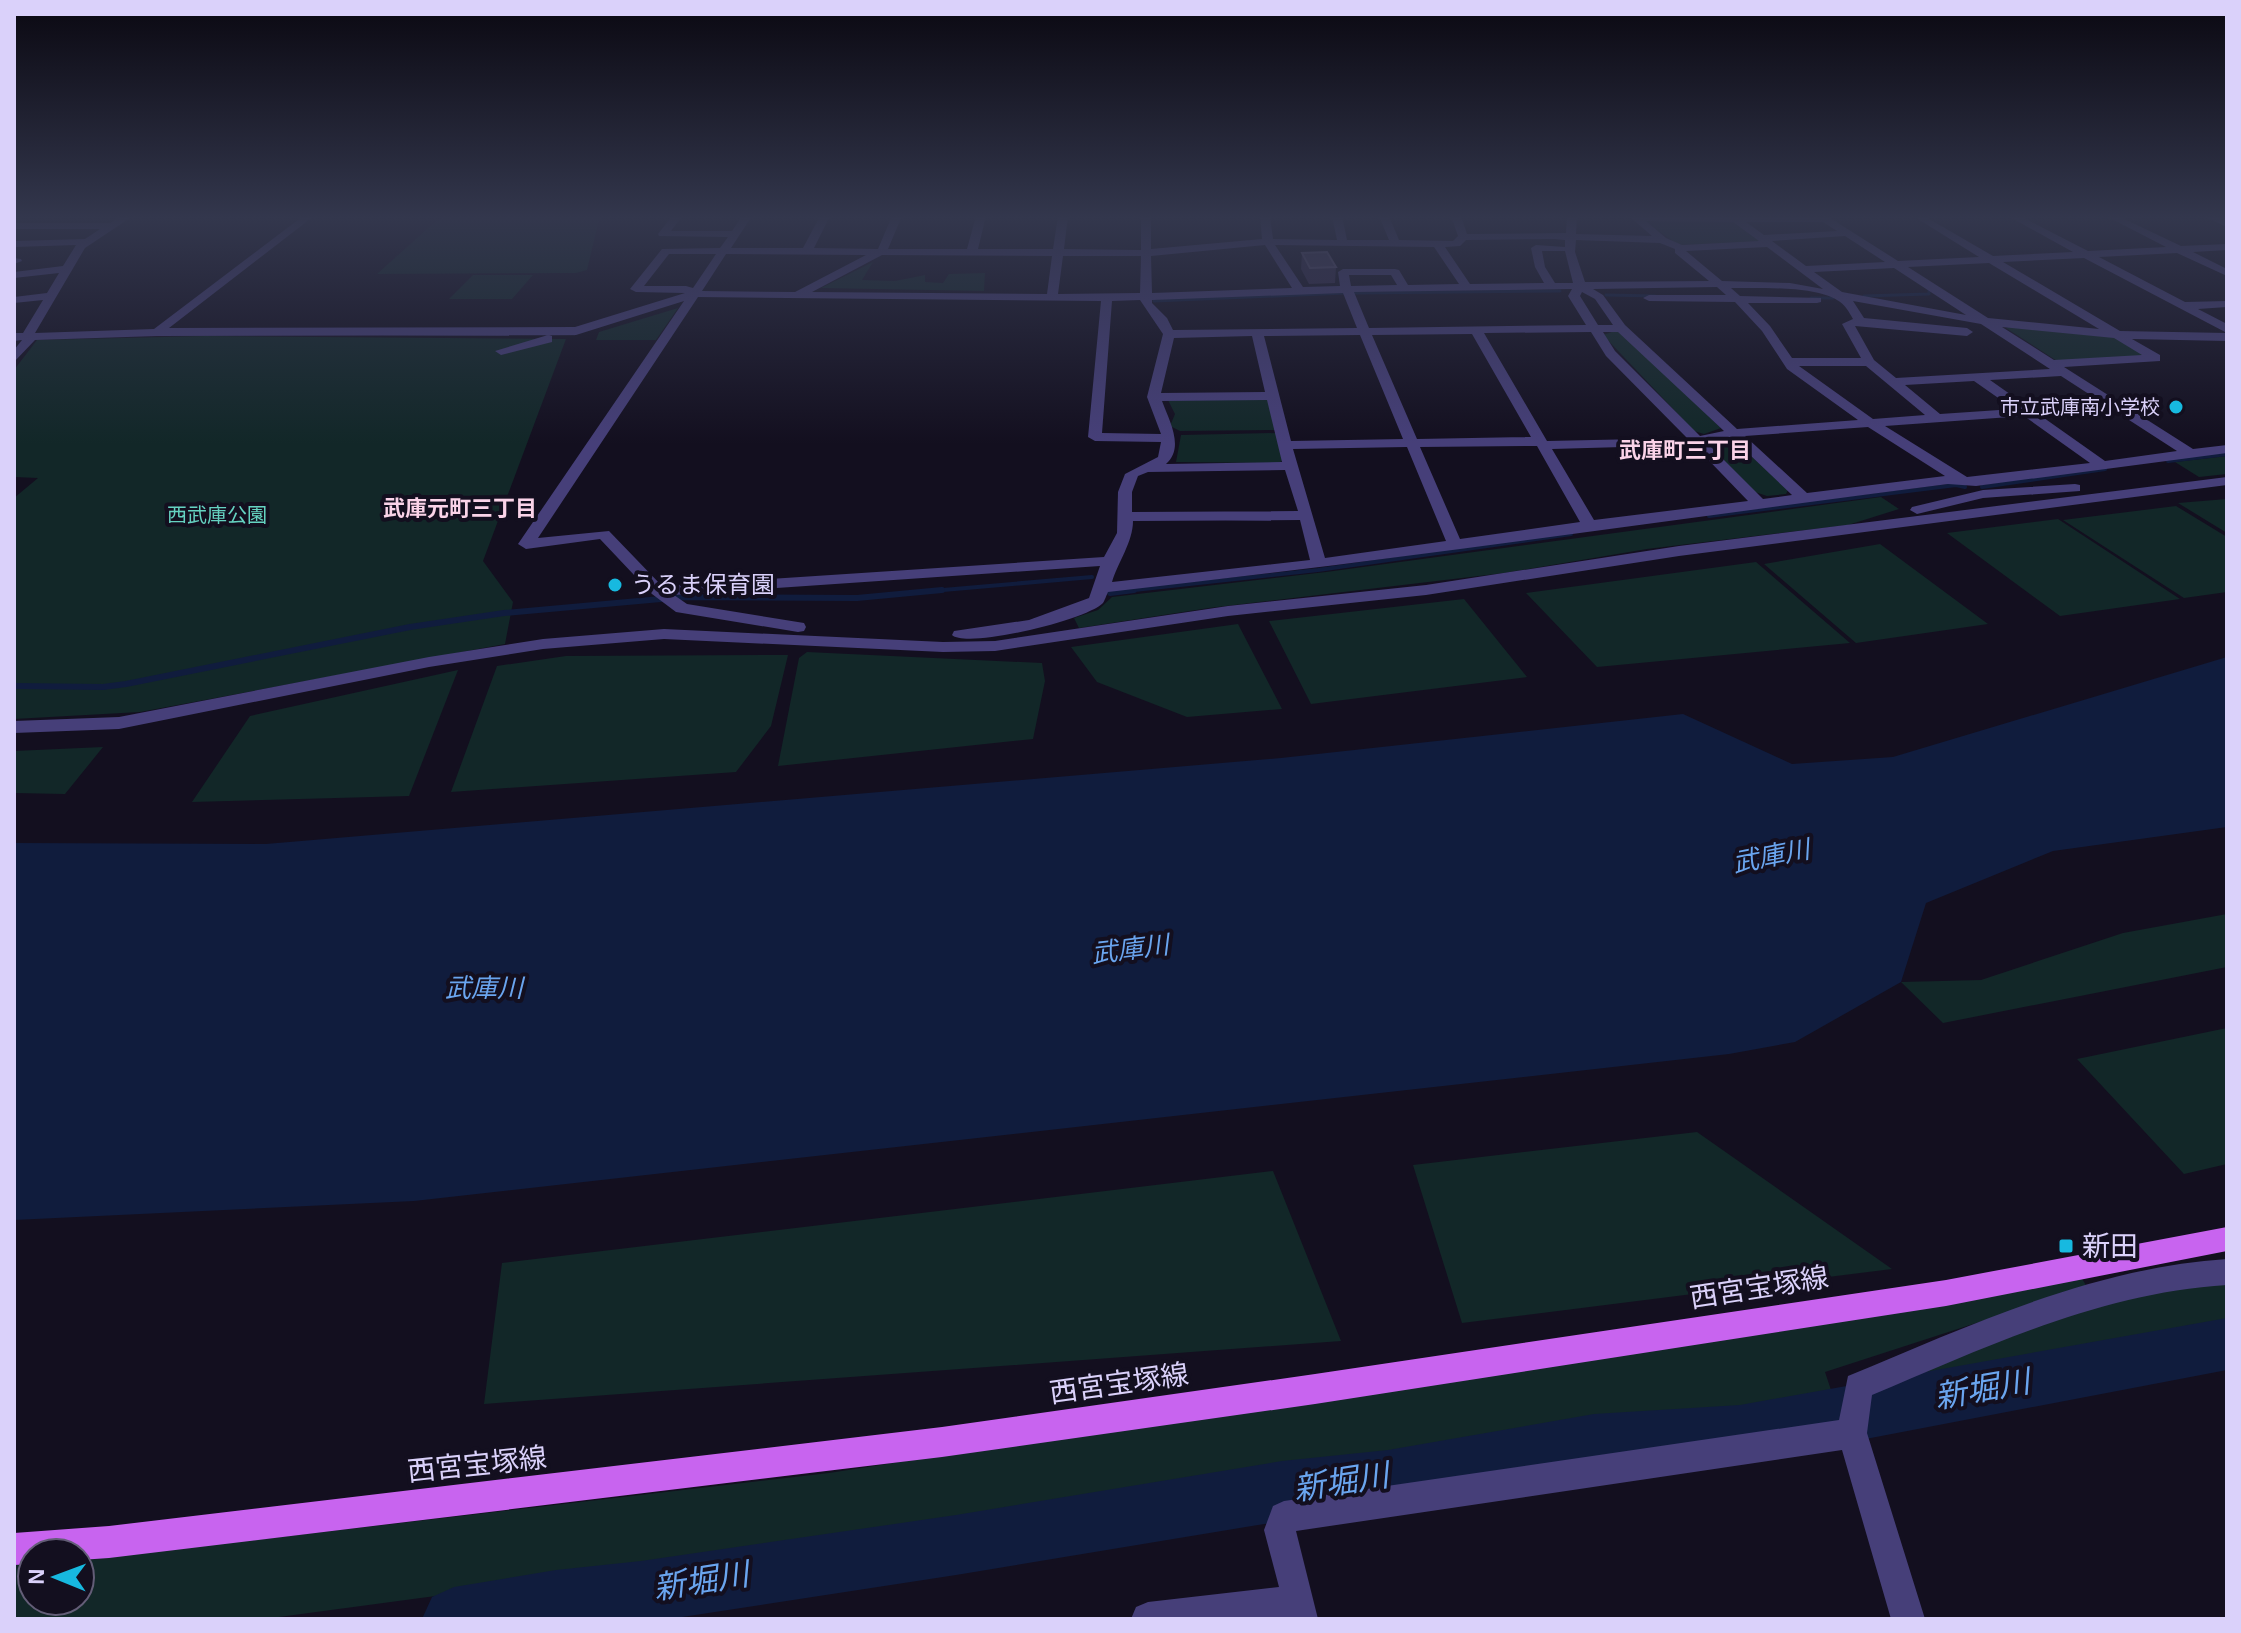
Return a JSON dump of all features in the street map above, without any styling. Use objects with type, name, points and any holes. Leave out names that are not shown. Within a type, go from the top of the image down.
[{"type":"main road","name":"西宮宝塚線","points":[[14,1549],[109,1542],[989,1435],[1946,1293],[2227,1239]]},
{"type":"street","points":[[14,358],[24,336],[52,292]]},
{"type":"street","points":[[157,332],[209,292]]},
{"type":"street","points":[[797,295],[802,292]]},
{"type":"street","points":[[1052,297],[1053,292]]},
{"type":"street","points":[[694,294],[526,544],[604,534],[658,591],[682,608],[896,644],[1002,630],[1049,619],[1096,601],[1110,561],[1125,533],[1125,492],[1132,474],[1139,468],[1164,459],[1169,438],[1154,397],[1169,334],[1163,321],[1146,304],[1146,292]]},
{"type":"street","points":[[501,351],[694,294],[1107,298],[1269,292]]},
{"type":"street","points":[[1348,292],[1455,545]]},
{"type":"street","points":[[1576,292],[1574,296],[1610,353],[1759,503]]},
{"type":"street","points":[[1591,292],[1599,297],[1621,328],[1803,497]]},
{"type":"street","points":[[1730,292],[1815,386],[1983,494]]},
{"type":"street","points":[[1818,292],[1988,322],[2121,335],[2227,337]]},
{"type":"street","points":[[1836,292],[1860,321]]},
{"type":"street","points":[[1942,292],[2191,454]]},
{"type":"street","points":[[1893,382],[1977,377],[2156,358],[2049,292]]},
{"type":"street","points":[[2158,292],[2227,329]]},
{"type":"street","points":[[14,300],[50,296]]},
{"type":"street","points":[[1599,297],[1740,301],[1844,298]]},
{"type":"street","points":[[1107,298],[1095,437],[1169,438]]},
{"type":"street","points":[[2184,306],[2227,304]]},
{"type":"street","points":[[1938,419],[1869,362],[1848,324],[1860,321],[2012,338]]},
{"type":"street","points":[[1169,334],[1621,328]]},
{"type":"street","points":[[24,336],[157,332],[576,331]]},
{"type":"street","points":[[1477,331],[1589,525]]},
{"type":"street","points":[[1257,333],[1290,466],[1319,564]]},
{"type":"street","points":[[1790,362],[1869,362]]},
{"type":"street","points":[[1977,377],[2102,465]]},
{"type":"street","points":[[1154,397],[1274,396]]},
{"type":"street","points":[[1287,445],[1696,441],[1732,433],[2028,412]]},
{"type":"street","points":[[1102,588],[1319,564],[1803,497],[1948,480],[1976,482],[2227,449]]},
{"type":"street","points":[[1139,468],[1290,466]]},
{"type":"street","points":[[1855,529],[1983,494],[2227,481]]},
{"type":"street","points":[[14,727],[119,723],[370,673],[543,644],[664,634],[995,646],[1228,611],[1426,590],[1679,551],[2227,481]]},
{"type":"street","points":[[1126,517],[1306,515]]},
{"type":"street","points":[[658,591],[1110,561]]},
{"type":"street","points":[[2175,1248],[2195,1271]]},
{"type":"street","points":[[1908,1619],[1854,1417],[1858,1386],[2041,1313],[2127,1284],[2195,1271],[2227,1272]]},
{"type":"street","points":[[1148,1619],[1300,1610],[1280,1530],[1284,1517],[1854,1417]]},
{"type":"green space","points":[[456,292],[518,292],[512,299],[449,299]]},
{"type":"green space","points":[[678,308],[656,340],[596,340],[599,332]]},
{"type":"green space","points":[[2006,328],[2119,338],[2150,356],[2057,361]]},
{"type":"green space","points":[[1615,331],[1621,333],[1721,428],[1704,434],[1694,431],[1603,335]]},
{"type":"green space","name":"西武庫公園","points":[[205,336],[566,339],[483,561],[513,602],[505,644],[140,712],[14,719],[14,498],[38,478],[14,477],[14,370],[37,340]]},
{"type":"green space","points":[[1269,398],[1277,430],[1180,431],[1170,426],[1175,414],[1168,400]]},
{"type":"green space","points":[[1277,433],[1283,460],[1279,463],[1176,462],[1181,435]]},
{"type":"green space","points":[[1728,442],[1738,444],[1788,490],[1786,494],[1767,496],[1755,492],[1711,447]]},
{"type":"green space","points":[[2227,456],[2227,474],[2199,477],[2175,462]]},
{"type":"green space","points":[[1881,497],[1899,509],[1848,525],[1647,549],[1504,573],[1209,608],[1079,628],[1074,618],[1098,610],[1112,597],[1326,572]]},
{"type":"green space","points":[[2227,499],[2227,533],[2178,503]]},
{"type":"green space","points":[[2176,506],[2227,537],[2227,592],[2184,598],[2063,520]]},
{"type":"green space","points":[[2058,519],[2180,599],[2060,616],[1947,533]]},
{"type":"green space","points":[[1880,544],[1988,624],[1856,643],[1764,564]]},
{"type":"green space","points":[[1756,562],[1850,643],[1597,667],[1526,593]]},
{"type":"green space","points":[[1464,599],[1527,677],[1311,704],[1269,621]]},
{"type":"green space","points":[[1238,624],[1282,709],[1187,717],[1097,682],[1071,647]]},
{"type":"green space","points":[[807,652],[1042,663],[1045,681],[1033,739],[778,766],[799,658]]},
{"type":"green space","points":[[788,655],[771,726],[736,772],[451,792],[497,666],[566,656]]},
{"type":"green space","points":[[458,670],[409,796],[192,802],[250,716]]},
{"type":"green space","points":[[103,747],[65,794],[14,793],[14,751]]},
{"type":"green space","points":[[2227,914],[2227,967],[1943,1023],[1901,982],[1981,980],[2123,933]]},
{"type":"green space","points":[[2227,1028],[2227,1164],[2184,1174],[2077,1059]]},
{"type":"green space","points":[[1697,1132],[1892,1269],[1462,1323],[1413,1165]]},
{"type":"green space","points":[[1273,1171],[1341,1341],[484,1404],[502,1263]]},
{"type":"green space","points":[[2227,1276],[2227,1325],[1874,1402],[1869,1388],[2135,1289]]},
{"type":"green space","points":[[2081,1277],[2087,1287],[1825,1372],[1833,1396],[1714,1419],[973,1524],[264,1619],[14,1619],[14,1563],[16,1617],[96,1617],[96,1554],[272,1538],[829,1473]]},
{"type":"water","name":"武庫川","points":[[2227,657],[2227,827],[2053,851],[1926,903],[1901,982],[1795,1042],[1729,1054],[414,1201],[14,1220],[14,843],[266,844],[1281,758],[1683,714],[1792,764],[1893,757]]},
{"type":"waterway","points":[[1355,293],[1436,292]]},
{"type":"waterway","points":[[1864,296],[1929,292]]},
{"type":"waterway","points":[[1154,301],[1345,293]]},
{"type":"waterway","points":[[1606,295],[1655,296]]},
{"type":"waterway","points":[[1811,298],[1833,298]]},
{"type":"waterway","points":[[2168,461],[2227,454]]},
{"type":"waterway","points":[[1982,487],[2105,469]]},
{"type":"waterway","points":[[1709,516],[1956,485],[1965,487]]},
{"type":"waterway","points":[[1132,590],[1318,570],[1571,534]]},
{"type":"waterway","points":[[930,591],[1092,577]]},
{"type":"waterway","points":[[930,591],[942,590]]},
{"type":"waterway","points":[[1110,593],[1132,590]]},
{"type":"waterway","points":[[1116,592],[1132,590]]},
{"type":"waterway","points":[[14,686],[103,687],[126,684],[410,627],[504,613],[683,597],[857,598],[930,591]]},
{"type":"waterway","points":[[920,592],[930,591]]},
{"type":"waterway","name":"新堀川","points":[[454,1619],[556,1601],[641,1592],[956,1545],[1282,1491],[1388,1479],[1594,1443],[1740,1434],[2227,1344]]},
{"type":"place","name":"市立武庫南小学校","points":[[2176,407]]},
{"type":"place","name":"うるま保育園","points":[[615,585]]},
{"type":"place","name":"新田","points":[[2066,1246]]},
{"type":"district","name":"武庫町三丁目","points":[[1685,450]]},
{"type":"district","name":"武庫元町三丁目","points":[[460,508]]}]
